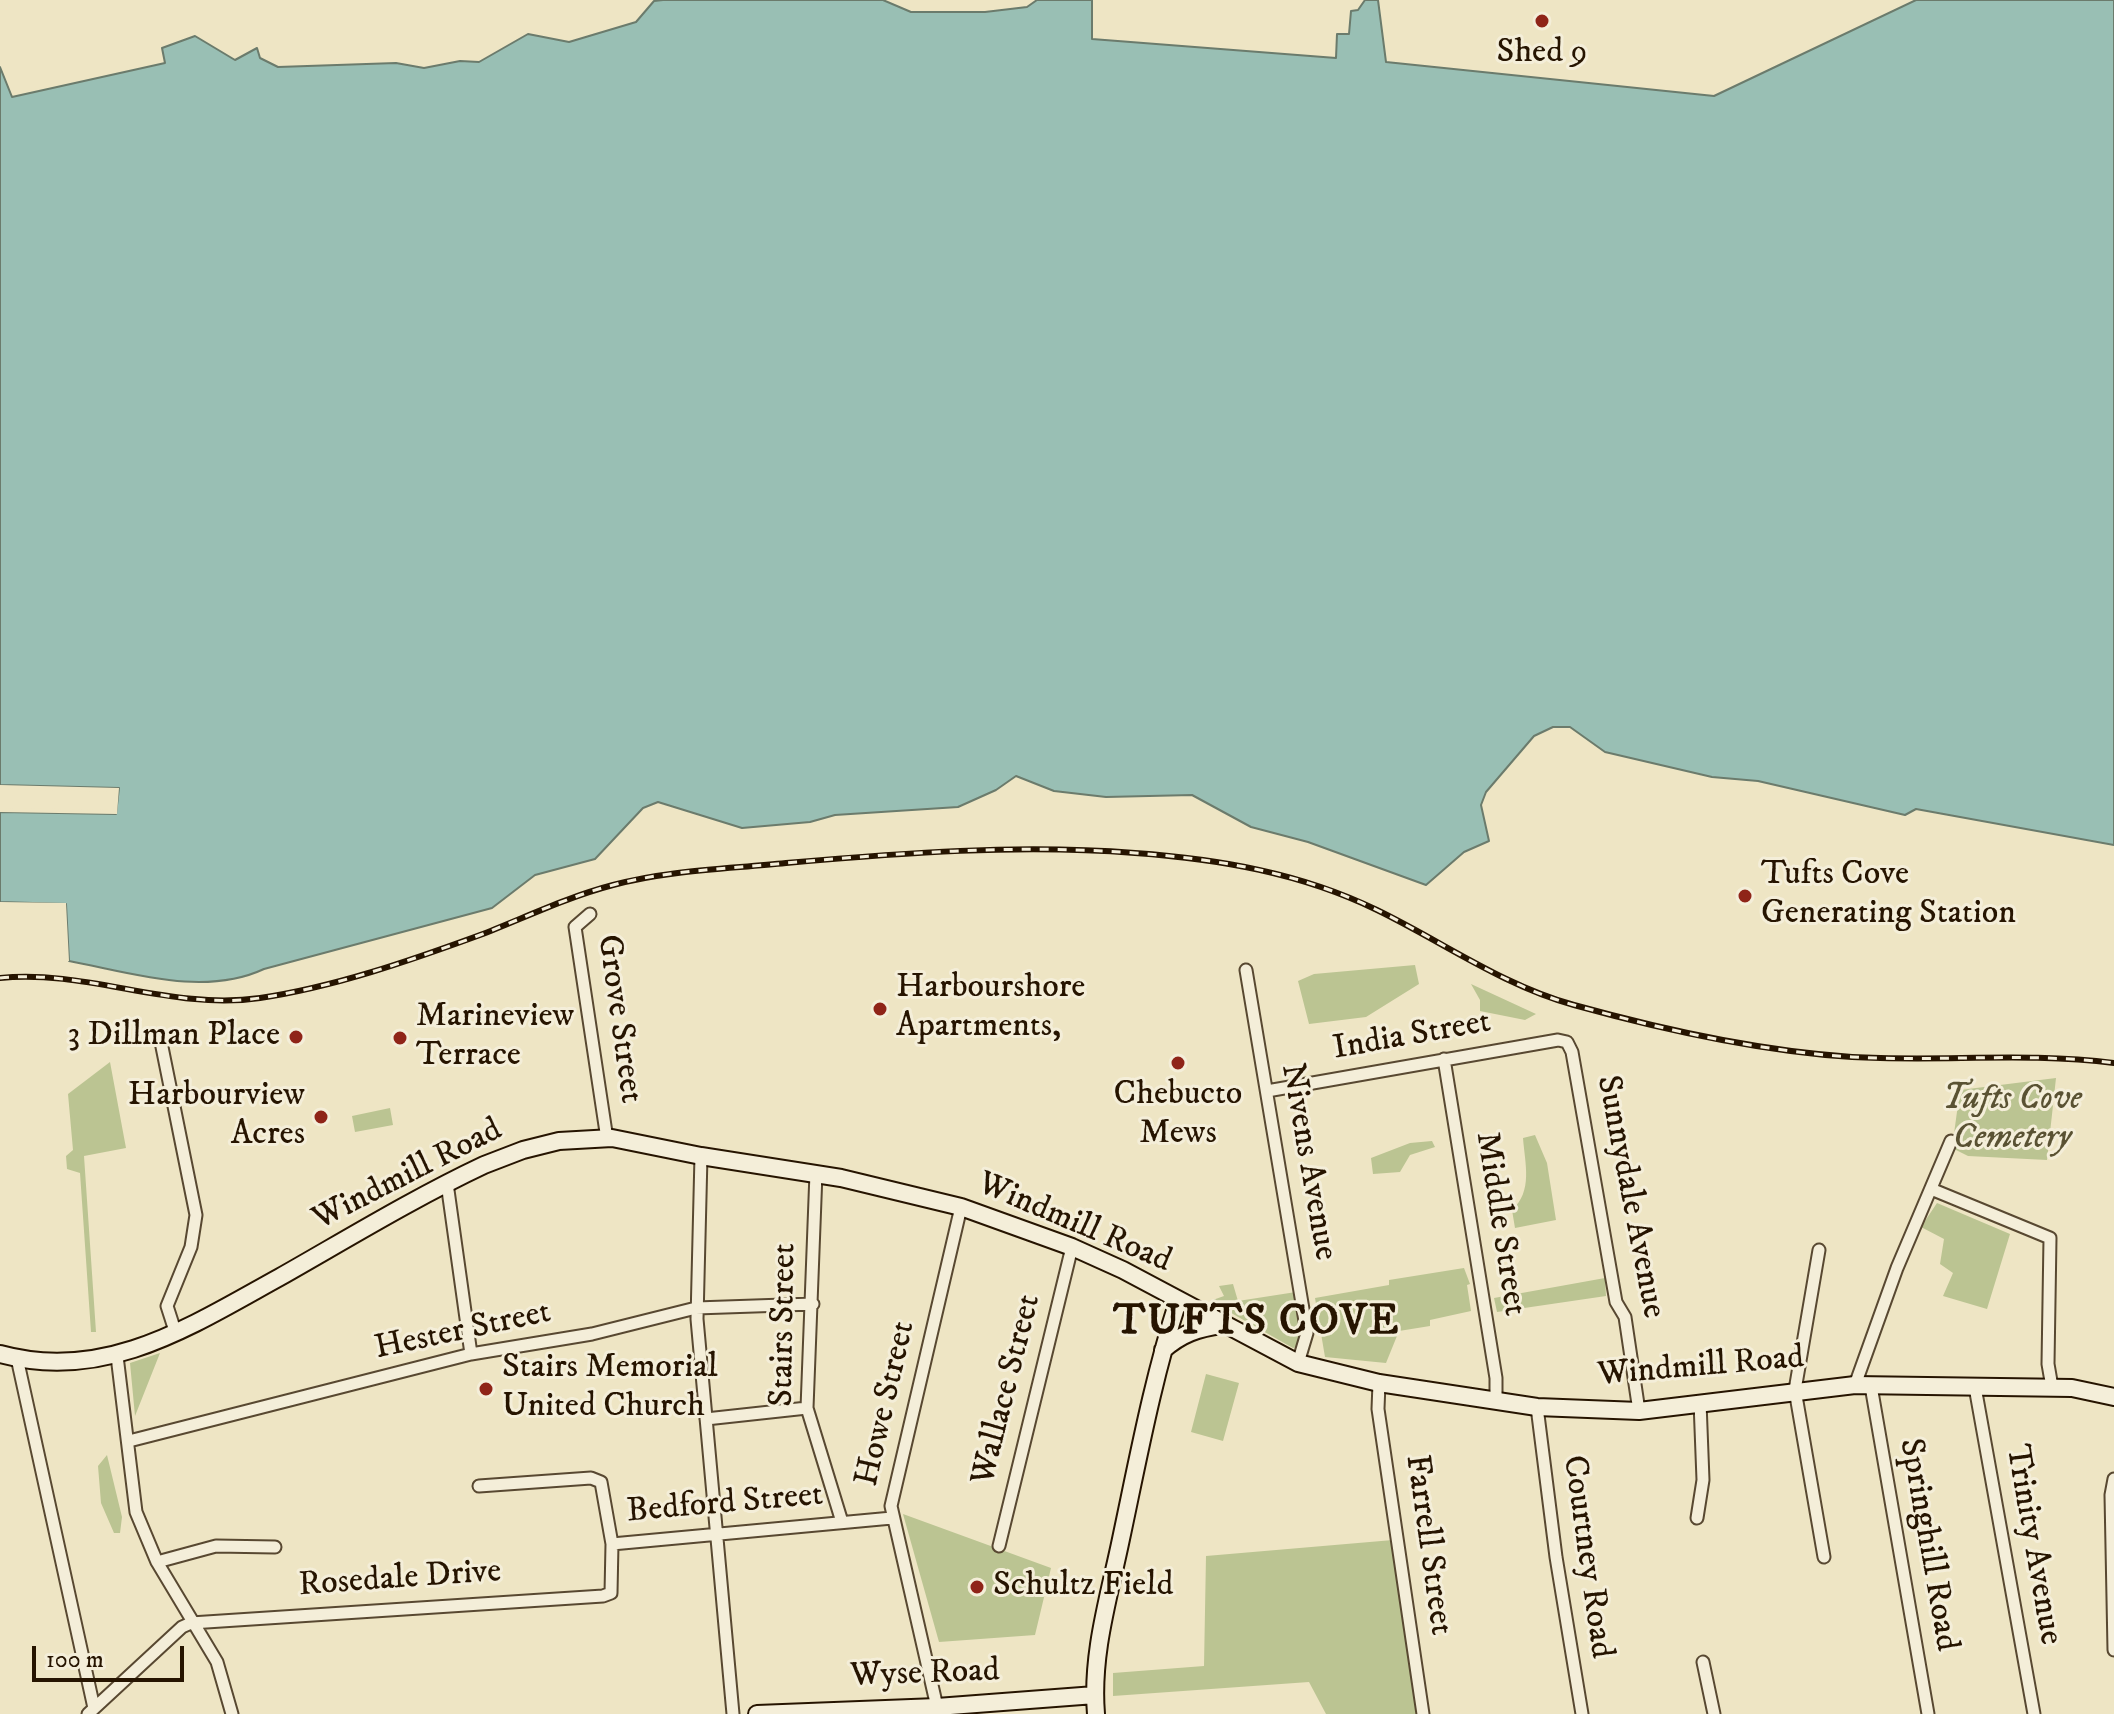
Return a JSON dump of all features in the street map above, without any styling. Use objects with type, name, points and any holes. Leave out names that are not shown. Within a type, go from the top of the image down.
[{"type":"main road","name":"Windmill Road","points":[[0,1354],[53,1363],[117,1356],[176,1334],[447,1183],[523,1150],[559,1141],[607,1139],[816,1173],[961,1207],[1072,1247],[1298,1363],[1379,1383],[1496,1398],[1537,1407],[1639,1411],[1795,1390],[1863,1386],[2052,1387],[2114,1397]]},
{"type":"main road","points":[[1096,1714],[1101,1633],[1162,1351],[1178,1301]]},
{"type":"main road","points":[[1162,1351],[1177,1338],[1201,1327],[1222,1325]]},
{"type":"main road","name":"Wyse Road","points":[[757,1714],[937,1707],[967,1710],[1095,1695]]},
{"type":"street","name":"Grove Street","points":[[590,914],[575,927],[607,1139]]},
{"type":"street","name":"Nivens Avenue","points":[[1246,970],[1307,1333],[1298,1363]]},
{"type":"street","name":"India Street","points":[[1267,1091],[1558,1040],[1567,1042]]},
{"type":"street","points":[[161,1042],[196,1215],[191,1247],[167,1306],[176,1334]]},
{"type":"street","name":"Sunnydale Avenue","points":[[1567,1042],[1572,1052],[1616,1302],[1625,1317],[1639,1411]]},
{"type":"street","name":"Middle Street","points":[[1444,1059],[1496,1378],[1496,1398]]},
{"type":"street","points":[[1863,1386],[1897,1268],[1951,1141]]},
{"type":"street","points":[[701,1156],[696,1308],[733,1714]]},
{"type":"street","name":"Stairs Street","points":[[816,1173],[807,1408],[842,1522]]},
{"type":"street","points":[[447,1183],[471,1354]]},
{"type":"street","points":[[1931,1189],[2050,1238],[2048,1364],[2052,1387]]},
{"type":"street","name":"Howe Street","points":[[937,1707],[891,1506],[961,1207]]},
{"type":"street","name":"Wallace Street","points":[[999,1546],[1072,1247]]},
{"type":"street","points":[[1819,1250],[1795,1390],[1824,1557]]},
{"type":"street","name":"Hester Street","points":[[129,1441],[471,1354],[592,1334],[696,1308],[813,1304]]},
{"type":"street","points":[[117,1356],[136,1512],[157,1562],[217,1662],[232,1714]]},
{"type":"street","points":[[17,1358],[91,1711]]},
{"type":"street","name":"Farrell Street","points":[[1379,1383],[1378,1409],[1423,1714]]},
{"type":"street","name":"Springhill Road","points":[[1863,1386],[1928,1714]]},
{"type":"street","name":"Trinity Avenue","points":[[1975,1387],[2034,1714]]},
{"type":"street","points":[[1697,1518],[1703,1480],[1700,1402]]},
{"type":"street","name":"Courtney Road","points":[[1537,1407],[1556,1557],[1582,1714]]},
{"type":"street","points":[[706,1419],[807,1408]]},
{"type":"street","points":[[479,1486],[591,1478],[601,1482],[612,1544]]},
{"type":"street","points":[[2114,1479],[2111,1495],[2114,1650]]},
{"type":"street","name":"Bedford Street","points":[[612,1544],[892,1518]]},
{"type":"street","name":"Rosedale Drive","points":[[191,1623],[603,1596],[611,1593],[612,1544]]},
{"type":"street","points":[[157,1562],[216,1546],[275,1547]]},
{"type":"street","points":[[91,1711],[182,1627],[191,1623]]},
{"type":"street","points":[[1703,1662],[1714,1714]]},
{"type":"green space","points":[[1415,965],[1419,984],[1366,1017],[1309,1024],[1298,981],[1314,974]]},
{"type":"green space","points":[[1471,984],[1536,1014],[1525,1020],[1480,1011],[1480,1000]]},
{"type":"green space","points":[[110,1062],[126,1148],[84,1156],[96,1332],[91,1332],[80,1173],[67,1169],[66,1156],[73,1150],[68,1094]]},
{"type":"green space","name":"Tufts Cove Cemetery","points":[[2056,1078],[2047,1160],[1968,1156],[1952,1148],[1960,1090]]},
{"type":"green space","points":[[390,1108],[393,1125],[355,1132],[352,1116]]},
{"type":"green space","points":[[1535,1135],[1547,1163],[1556,1220],[1515,1228],[1512,1210],[1523,1194],[1526,1177],[1523,1138]]},
{"type":"green space","points":[[1432,1141],[1435,1147],[1410,1155],[1400,1172],[1373,1174],[1371,1158],[1410,1143]]},
{"type":"green space","points":[[1937,1203],[2010,1234],[1987,1309],[1943,1296],[1953,1273],[1940,1264],[1944,1239],[1921,1227]]},
{"type":"green space","points":[[1464,1268],[1470,1284],[1467,1285],[1471,1311],[1430,1320],[1430,1326],[1399,1331],[1386,1363],[1325,1357],[1315,1298],[1389,1285],[1389,1280]]},
{"type":"green space","points":[[1605,1278],[1606,1296],[1497,1312],[1494,1298]]},
{"type":"green space","points":[[1233,1284],[1238,1301],[1296,1292],[1303,1331],[1300,1346],[1293,1348],[1210,1301],[1224,1296],[1219,1286]]},
{"type":"green space","points":[[160,1353],[135,1416],[130,1363]]},
{"type":"green space","points":[[1206,1374],[1239,1383],[1223,1441],[1191,1432]]},
{"type":"green space","points":[[107,1455],[122,1517],[120,1533],[114,1533],[101,1503],[98,1466]]},
{"type":"green space","points":[[903,1514],[1051,1568],[1035,1635],[939,1642]]},
{"type":"green space","points":[[1393,1540],[1417,1714],[1326,1714],[1309,1682],[1113,1696],[1113,1673],[1204,1666],[1206,1556]]},
{"type":"water","points":[[883,0],[911,12],[985,12],[1027,7],[1037,0],[1092,0],[1092,39],[1336,58],[1337,34],[1349,34],[1351,11],[1358,10],[1365,0],[1378,0],[1386,62],[1714,96],[1916,0],[2114,0],[2114,845],[1916,809],[1905,815],[1758,781],[1712,777],[1605,752],[1570,727],[1553,727],[1534,736],[1486,792],[1481,805],[1489,841],[1464,852],[1426,885],[1308,842],[1251,827],[1192,795],[1106,797],[1054,791],[1016,776],[996,790],[958,807],[835,815],[810,822],[742,828],[658,802],[643,808],[595,859],[535,875],[492,908],[241,977],[193,982],[168,980],[69,961],[66,904],[0,902],[0,812],[116,814],[119,788],[0,785],[0,67],[12,97],[165,63],[162,48],[195,36],[235,60],[257,48],[260,58],[278,67],[396,63],[424,68],[460,61],[479,62],[528,34],[569,42],[636,22],[654,1]]},
{"type":"pier","points":[[0,785],[119,788],[117,814],[0,812],[0,808],[113,810],[115,792],[0,789]]},
{"type":"pier","points":[[0,902],[66,903],[69,961],[65,961],[62,907],[0,906]]},
{"type":"railway","points":[[0,978],[65,979],[194,999],[227,1001],[260,998],[371,972],[480,935],[579,895],[656,876],[917,853],[1091,850],[1198,859],[1259,870],[1319,886],[1377,910],[1522,986],[1574,1005],[1677,1031],[1782,1050],[1852,1057],[2049,1058],[2114,1063]]},
{"type":"place","name":"Shed 9","points":[[1542,21]]},
{"type":"place","name":"Tufts Cove Generating Station","points":[[1745,896]]},
{"type":"place","name":"Harbourshore Apartments,","points":[[880,1009]]},
{"type":"place","name":"3 Dillman Place","points":[[296,1037]]},
{"type":"place","name":"Marineview Terrace","points":[[400,1038]]},
{"type":"place","name":"Chebucto Mews","points":[[1178,1063]]},
{"type":"place","name":"Harbourview Acres","points":[[321,1117]]},
{"type":"place","name":"Stairs Memorial United Church","points":[[486,1389]]},
{"type":"place","name":"Schultz Field","points":[[977,1587]]},
{"type":"district","name":"TUFTS COVE","points":[[1257,1324]]}]
